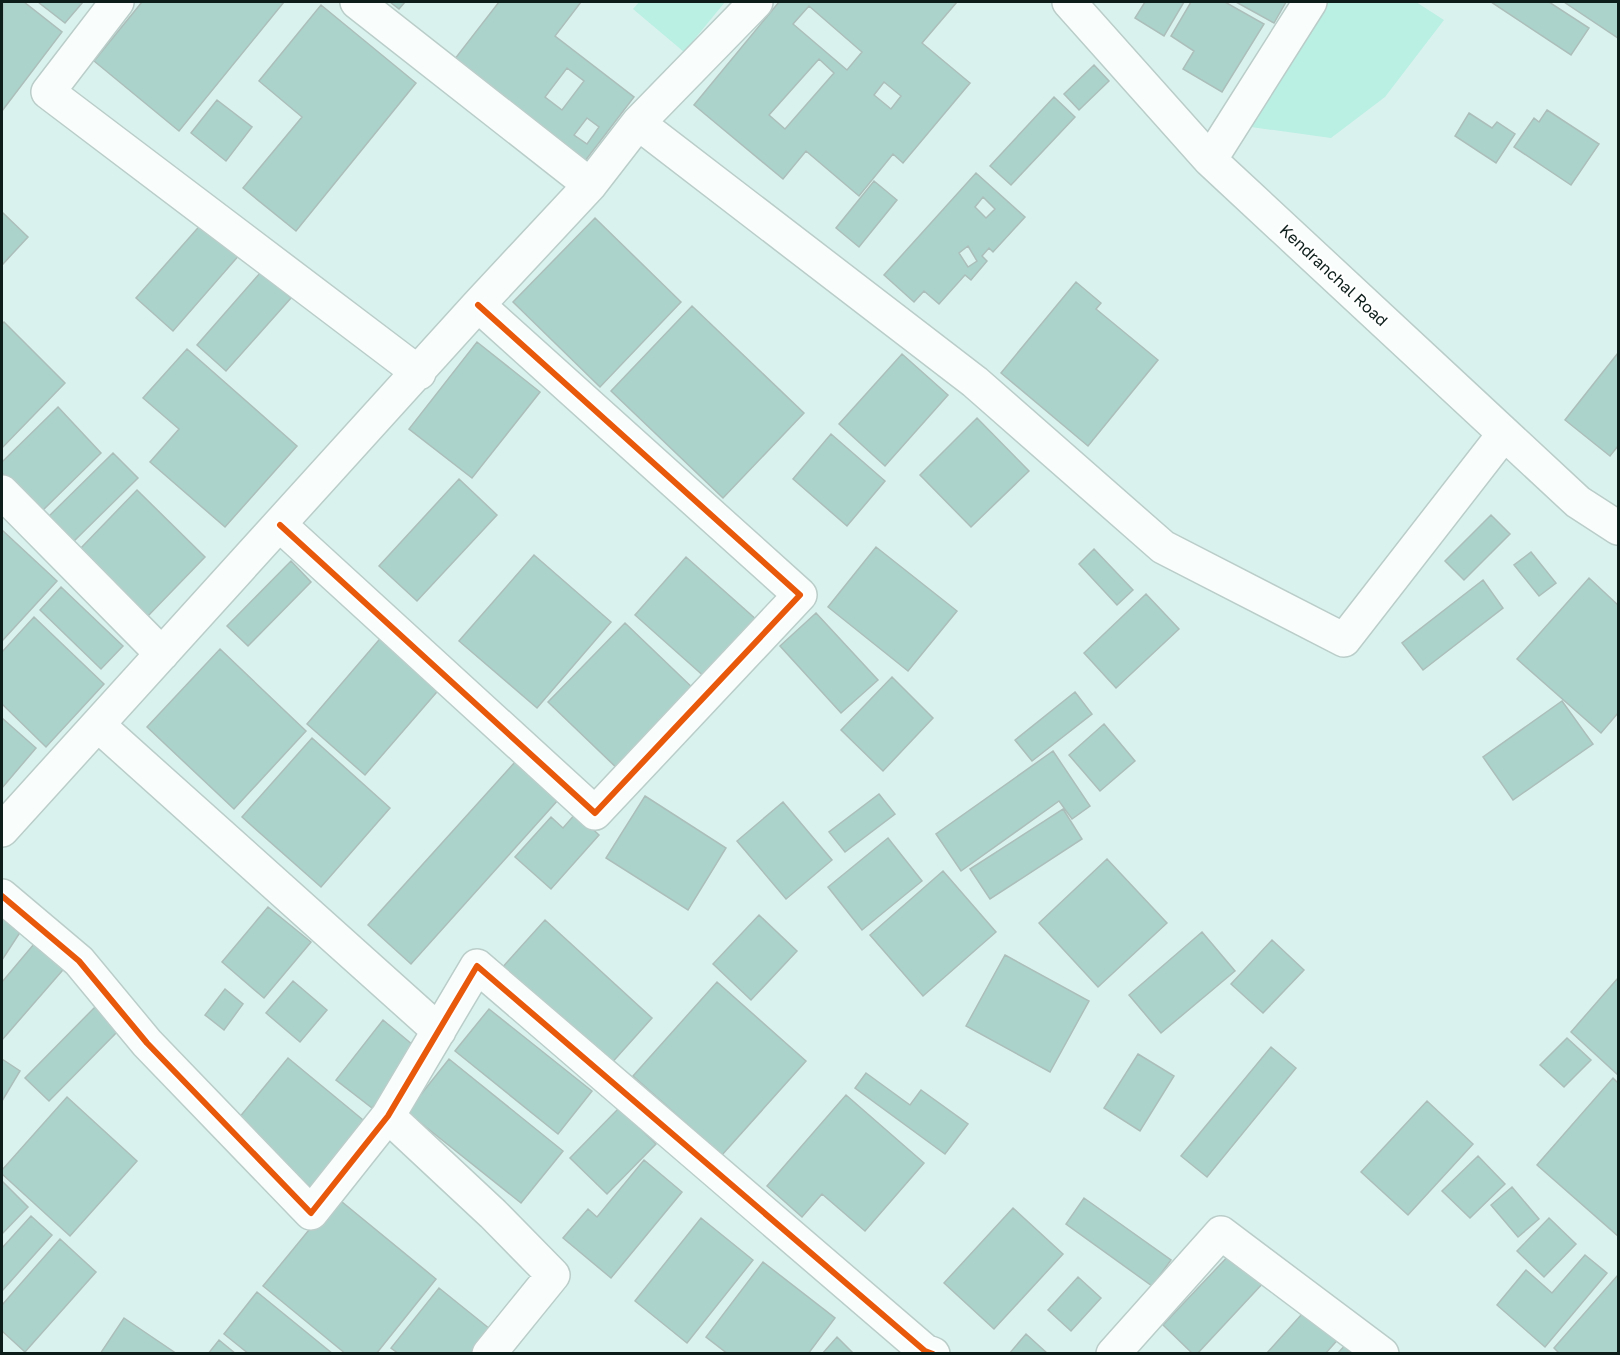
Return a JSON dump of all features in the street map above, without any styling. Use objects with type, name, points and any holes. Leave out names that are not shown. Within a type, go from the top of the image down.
[{"type":"street","points":[[117,2],[48,92],[419,373]]},
{"type":"street","points":[[357,2],[590,185]]},
{"type":"street","points":[[2,830],[419,373],[478,305],[590,185],[638,123],[756,2]]},
{"type":"street","name":"Kendranchal Road","points":[[1069,2],[1210,160],[1578,502],[1618,528]]},
{"type":"street","points":[[1210,160],[1311,2]]},
{"type":"street","points":[[638,123],[975,382],[1162,548],[1344,640],[1504,434]]},
{"type":"street","points":[[280,525],[595,813],[800,595],[478,305]]},
{"type":"street","points":[[2,492],[162,654]]},
{"type":"street","points":[[98,725],[439,1031]]},
{"type":"street","points":[[2,897],[79,961],[147,1043],[311,1214],[388,1116],[477,966],[925,1351],[933,1353]]},
{"type":"street","points":[[388,1116],[493,1214],[553,1275],[489,1353]]},
{"type":"street","points":[[1113,1353],[1221,1233],[1382,1353]]},
{"type":"green space","points":[[639,2],[725,2],[684,52],[633,9]]},
{"type":"green space","points":[[1324,2],[1416,2],[1444,20],[1385,97],[1331,138],[1251,127]]},
{"type":"building","points":[[3,2],[24,2],[62,32],[2,111]]},
{"type":"building","points":[[38,2],[83,2],[65,23]]},
{"type":"building","points":[[142,2],[284,2],[179,131],[94,61]]},
{"type":"building","points":[[390,2],[405,2],[399,9]]},
{"type":"building","points":[[499,2],[581,2],[555,36],[634,97],[585,161],[454,60]],"holes":[[[567,68],[584,81],[562,110],[545,97]],[[587,118],[599,127],[587,144],[574,135]]]},
{"type":"building","points":[[779,2],[957,2],[922,43],[970,83],[903,163],[893,154],[859,196],[806,151],[783,179],[694,105]],"holes":[[[809,6],[862,52],[847,70],[793,24]],[[819,59],[834,73],[785,129],[769,115]],[[884,82],[901,96],[891,109],[874,95]]]},
{"type":"building","points":[[1145,2],[1184,2],[1164,36],[1135,18]]},
{"type":"building","points":[[1191,2],[1225,2],[1264,24],[1222,92],[1183,69],[1194,51],[1171,36]]},
{"type":"building","points":[[1236,2],[1286,2],[1274,23]]},
{"type":"building","points":[[1491,2],[1549,2],[1589,28],[1571,55]]},
{"type":"building","points":[[1564,2],[1618,2],[1618,38]]},
{"type":"building","points":[[321,5],[416,83],[296,231],[243,188],[302,117],[259,81]]},
{"type":"building","points":[[1094,65],[1109,81],[1079,110],[1064,94]]},
{"type":"building","points":[[1054,97],[1075,117],[1011,185],[990,166]]},
{"type":"building","points":[[217,100],[252,127],[226,161],[191,133]]},
{"type":"building","points":[[1547,110],[1599,144],[1571,185],[1514,147],[1534,118],[1539,122]]},
{"type":"building","points":[[1469,113],[1492,128],[1497,122],[1515,134],[1496,163],[1455,136]]},
{"type":"building","points":[[976,173],[1025,217],[993,252],[989,248],[982,256],[987,261],[971,280],[965,275],[939,304],[924,291],[914,302],[884,275]],"holes":[[[983,197],[995,209],[986,218],[975,207]],[[968,246],[977,261],[968,267],[959,253]]]},
{"type":"building","points":[[874,181],[897,200],[859,247],[836,228]]},
{"type":"building","points":[[2,212],[28,237],[2,265]]},
{"type":"building","points":[[595,218],[681,302],[600,387],[513,302]]},
{"type":"building","points":[[204,221],[241,253],[173,331],[136,298]]},
{"type":"building","points":[[261,272],[291,298],[226,371],[197,345]]},
{"type":"building","points":[[1076,282],[1101,303],[1096,309],[1158,360],[1088,446],[1001,373]]},
{"type":"building","points":[[692,306],[804,413],[723,498],[611,391]]},
{"type":"building","points":[[4,322],[65,383],[2,448],[2,324]]},
{"type":"building","points":[[477,342],[540,392],[472,478],[409,429]]},
{"type":"building","points":[[187,349],[297,446],[225,527],[150,462],[179,429],[143,398]]},
{"type":"building","points":[[1618,353],[1618,446],[1610,456],[1565,420]]},
{"type":"building","points":[[902,354],[948,395],[885,466],[839,424]]},
{"type":"building","points":[[58,407],[101,453],[40,513],[2,473],[2,462]]},
{"type":"building","points":[[977,418],[1029,471],[971,527],[920,475]]},
{"type":"building","points":[[831,434],[885,481],[847,526],[793,479]]},
{"type":"building","points":[[113,453],[138,478],[69,546],[44,521]]},
{"type":"building","points":[[459,479],[497,515],[417,601],[379,566]]},
{"type":"building","points":[[137,490],[205,557],[147,617],[79,550]]},
{"type":"building","points":[[1491,515],[1510,534],[1464,580],[1445,561]]},
{"type":"building","points":[[2,530],[57,581],[2,641]]},
{"type":"building","points":[[876,547],[957,611],[908,671],[828,607]]},
{"type":"building","points":[[1094,549],[1133,590],[1117,605],[1079,564]]},
{"type":"building","points":[[1531,552],[1556,583],[1539,596],[1514,565]]},
{"type":"building","points":[[534,555],[611,622],[537,708],[459,641]]},
{"type":"building","points":[[686,557],[758,621],[707,679],[635,615]]},
{"type":"building","points":[[291,561],[311,582],[248,646],[227,626]]},
{"type":"building","points":[[1589,578],[1618,605],[1618,713],[1601,733],[1517,659]]},
{"type":"building","points":[[1483,580],[1503,608],[1423,670],[1402,643]]},
{"type":"building","points":[[61,587],[123,646],[101,669],[40,610]]},
{"type":"building","points":[[1146,594],[1179,629],[1116,688],[1084,653]]},
{"type":"building","points":[[816,613],[878,680],[841,713],[780,646]]},
{"type":"building","points":[[34,617],[104,684],[46,747],[2,704],[2,652]]},
{"type":"building","points":[[625,623],[698,693],[622,773],[548,702]]},
{"type":"building","points":[[384,634],[442,686],[365,775],[307,724]]},
{"type":"building","points":[[220,649],[306,731],[234,809],[147,727]]},
{"type":"building","points":[[892,677],[933,718],[883,771],[841,730]]},
{"type":"building","points":[[1075,692],[1092,714],[1032,761],[1015,740]]},
{"type":"building","points":[[1562,701],[1593,744],[1513,800],[1483,757]]},
{"type":"building","points":[[2,718],[36,748],[2,788]]},
{"type":"building","points":[[1104,724],[1135,761],[1100,791],[1069,755]]},
{"type":"building","points":[[312,738],[390,808],[321,887],[242,817]]},
{"type":"building","points":[[1053,751],[1090,806],[1072,819],[1059,801],[961,871],[936,834]]},
{"type":"building","points":[[515,762],[558,800],[411,964],[368,925]]},
{"type":"building","points":[[879,794],[895,814],[845,852],[829,832]]},
{"type":"building","points":[[645,796],[726,848],[688,910],[606,858]]},
{"type":"building","points":[[783,802],[832,860],[786,899],[737,841]]},
{"type":"building","points":[[1063,809],[1082,839],[990,899],[970,869]]},
{"type":"building","points":[[576,813],[599,835],[551,889],[515,857],[551,817],[563,828]]},
{"type":"building","points":[[888,838],[922,881],[862,930],[828,887]]},
{"type":"building","points":[[1107,859],[1167,923],[1098,987],[1039,923]]},
{"type":"building","points":[[943,871],[996,932],[923,996],[870,935]]},
{"type":"building","points":[[268,907],[311,942],[264,998],[222,962]]},
{"type":"building","points":[[759,915],[797,951],[751,1000],[713,964]]},
{"type":"building","points":[[2,918],[21,931],[2,960]]},
{"type":"building","points":[[545,920],[652,1018],[609,1066],[501,969]]},
{"type":"building","points":[[1202,932],[1235,971],[1161,1033],[1129,995]]},
{"type":"building","points":[[39,938],[68,964],[2,1040],[2,982]]},
{"type":"building","points":[[1272,940],[1304,970],[1263,1013],[1231,984]]},
{"type":"building","points":[[1005,955],[1089,1001],[1050,1072],[966,1026]]},
{"type":"building","points":[[1618,978],[1618,1075],[1571,1032]]},
{"type":"building","points":[[293,981],[327,1010],[300,1042],[266,1013]]},
{"type":"building","points":[[717,982],[806,1061],[722,1155],[633,1076]]},
{"type":"building","points":[[225,989],[243,1004],[224,1030],[205,1015]]},
{"type":"building","points":[[96,1006],[120,1029],[49,1101],[25,1078]]},
{"type":"building","points":[[489,1009],[592,1091],[558,1134],[455,1051]]},
{"type":"building","points":[[383,1020],[419,1050],[372,1108],[336,1080]]},
{"type":"building","points":[[1567,1038],[1591,1060],[1564,1087],[1540,1065]]},
{"type":"building","points":[[1271,1047],[1296,1068],[1207,1177],[1181,1156]]},
{"type":"building","points":[[1138,1054],[1174,1076],[1140,1131],[1104,1108]]},
{"type":"building","points":[[288,1058],[368,1124],[314,1190],[234,1124]]},
{"type":"building","points":[[2,1059],[20,1071],[2,1101]]},
{"type":"building","points":[[449,1059],[563,1151],[521,1203],[407,1112]]},
{"type":"building","points":[[866,1073],[910,1105],[921,1090],[968,1124],[945,1154],[855,1088]]},
{"type":"building","points":[[1613,1078],[1618,1083],[1618,1236],[1537,1165]]},
{"type":"building","points":[[846,1095],[924,1163],[865,1231],[822,1194],[802,1217],[767,1186]]},
{"type":"building","points":[[67,1097],[137,1161],[70,1236],[2,1174],[2,1170]]},
{"type":"building","points":[[1427,1101],[1473,1144],[1408,1215],[1361,1172]]},
{"type":"building","points":[[619,1108],[656,1144],[607,1194],[570,1158]]},
{"type":"building","points":[[1478,1156],[1505,1184],[1470,1218],[1442,1191]]},
{"type":"building","points":[[644,1160],[682,1192],[611,1278],[563,1238],[588,1209],[597,1217]]},
{"type":"building","points":[[2,1181],[28,1207],[2,1234]]},
{"type":"building","points":[[1512,1187],[1539,1219],[1518,1237],[1491,1205]]},
{"type":"building","points":[[336,1197],[436,1279],[376,1354],[346,1354],[263,1286]]},
{"type":"building","points":[[1084,1198],[1171,1260],[1152,1286],[1066,1224]]},
{"type":"building","points":[[1013,1208],[1063,1254],[994,1329],[944,1283]]},
{"type":"building","points":[[31,1216],[52,1235],[2,1291],[2,1248]]},
{"type":"building","points":[[701,1218],[753,1260],[687,1343],[635,1301]]},
{"type":"building","points":[[1549,1218],[1576,1244],[1544,1277],[1517,1251]]},
{"type":"building","points":[[60,1239],[96,1272],[25,1352],[2,1331],[2,1305]]},
{"type":"building","points":[[1233,1251],[1265,1281],[1197,1354],[1193,1354],[1163,1325]]},
{"type":"building","points":[[1585,1255],[1607,1273],[1545,1347],[1497,1305],[1526,1270],[1552,1293]]},
{"type":"building","points":[[763,1262],[835,1318],[808,1354],[728,1354],[706,1337]]},
{"type":"building","points":[[1618,1275],[1618,1354],[1560,1354],[1554,1348]]},
{"type":"building","points":[[1078,1277],[1101,1298],[1071,1331],[1048,1310]]},
{"type":"building","points":[[439,1288],[490,1329],[470,1354],[399,1354],[391,1348]]},
{"type":"building","points":[[257,1292],[333,1354],[249,1354],[224,1334]]},
{"type":"building","points":[[1310,1305],[1342,1335],[1325,1354],[1266,1354]]},
{"type":"building","points":[[124,1318],[177,1354],[100,1354]]},
{"type":"building","points":[[1026,1334],[1047,1353],[1047,1354],[1009,1354]]},
{"type":"building","points":[[837,1337],[854,1354],[822,1354]]},
{"type":"building","points":[[219,1340],[236,1354],[208,1354]]},
{"type":"building","points":[[1348,1342],[1360,1354],[1337,1354]]},
{"type":"cycle path","points":[[280,525],[595,813],[800,595],[478,305]]},
{"type":"cycle path","points":[[2,896],[79,961],[147,1043],[311,1213],[388,1116],[477,966],[925,1351],[933,1354]]}]
